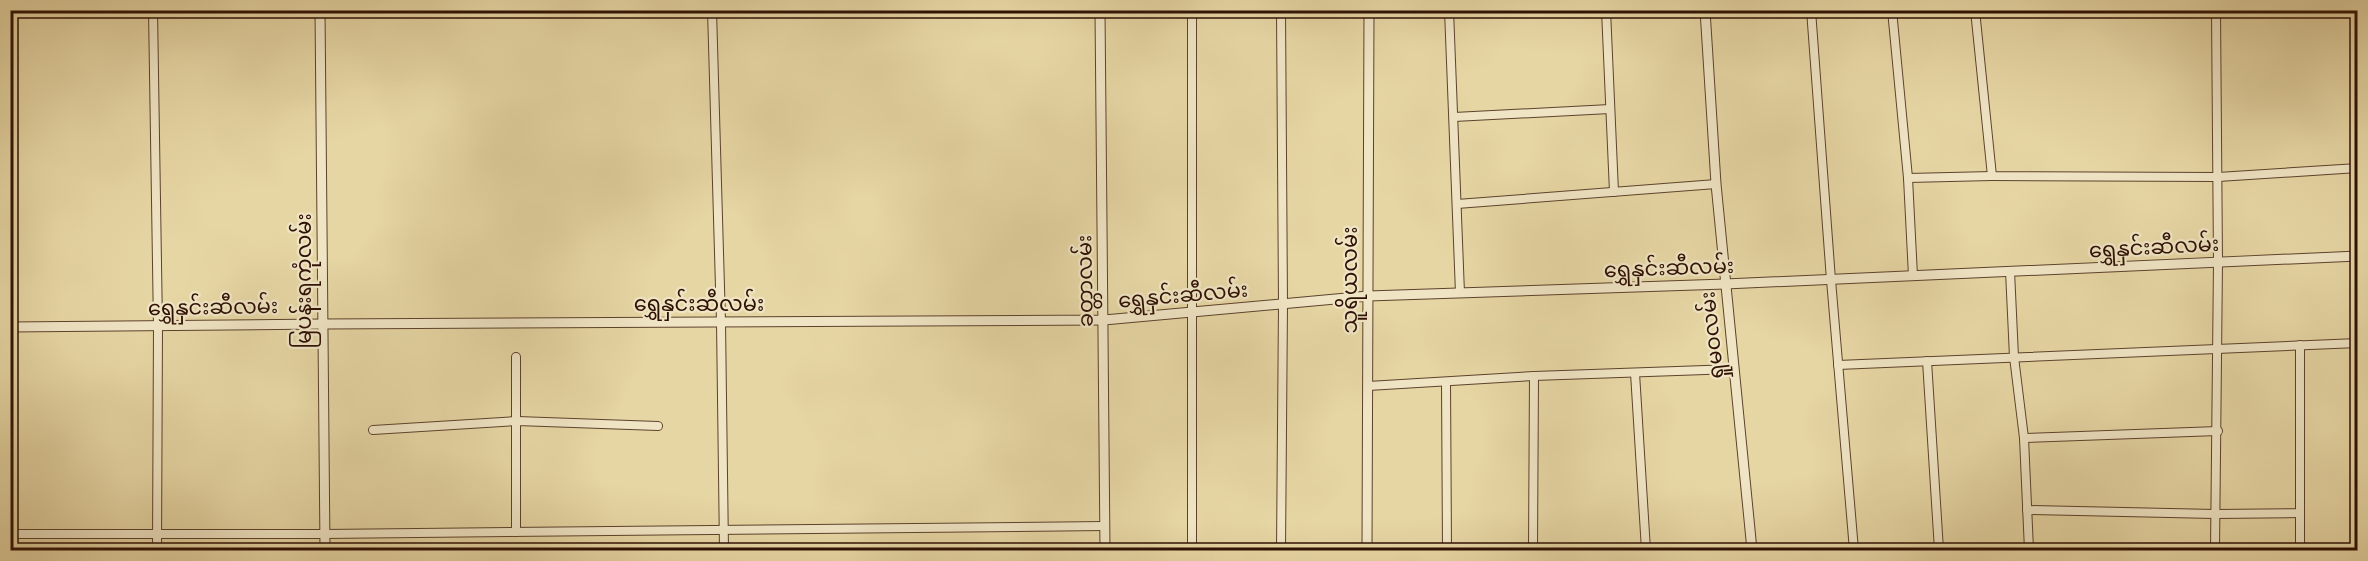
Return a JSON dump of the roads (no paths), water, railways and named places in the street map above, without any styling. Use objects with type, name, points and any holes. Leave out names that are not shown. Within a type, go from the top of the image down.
[{"type":"street","points":[[153,10],[158,327],[157,550]]},
{"type":"street","name":"မြပန်းရကုံလမ်း","points":[[320,10],[325,550]]},
{"type":"street","points":[[712,10],[721,322],[724,550]]},
{"type":"street","name":"ခတ္တာလမ်း","points":[[1100,10],[1106,550]]},
{"type":"street","points":[[1192,10],[1192,550]]},
{"type":"street","points":[[1281,10],[1281,550]]},
{"type":"street","name":"သူရိယလမ်း","points":[[1367,550],[1368,10]]},
{"type":"street","points":[[1449,10],[1460,293]]},
{"type":"street","points":[[1606,10],[1614,192]]},
{"type":"street","name":"ရှုမဝလမ်း","points":[[1705,10],[1716,183],[1752,550]]},
{"type":"street","points":[[1811,10],[1854,550]]},
{"type":"street","points":[[1892,10],[1908,178],[1913,276]]},
{"type":"street","points":[[1975,10],[1992,176]]},
{"type":"street","points":[[2215,550],[2218,431],[2216,10]]},
{"type":"street","points":[[1454,117],[1610,109]]},
{"type":"street","points":[[1908,178],[2218,177],[2358,168]]},
{"type":"street","points":[[1457,204],[1716,183]]},
{"type":"street","name":"ရွှေနှင်းဆီလမ်း","points":[[10,327],[1104,320],[1368,296],[1725,284],[2358,256]]},
{"type":"street","points":[[2010,271],[2014,357],[2024,438],[2029,550]]},
{"type":"street","points":[[1838,365],[2358,343]]},
{"type":"street","points":[[2300,345],[2300,550]]},
{"type":"street","points":[[516,357],[516,532]]},
{"type":"street","points":[[1927,361],[1939,550]]},
{"type":"street","points":[[1368,386],[1534,376],[1734,369]]},
{"type":"street","points":[[1635,373],[1647,550]]},
{"type":"street","points":[[1533,550],[1534,376]]},
{"type":"street","points":[[1446,382],[1447,550]]},
{"type":"street","points":[[374,430],[517,421],[658,426]]},
{"type":"street","points":[[2024,438],[2218,431]]},
{"type":"street","points":[[2027,510],[2215,514],[2300,513]]},
{"type":"street","points":[[10,534],[324,534],[1105,526]]}]
